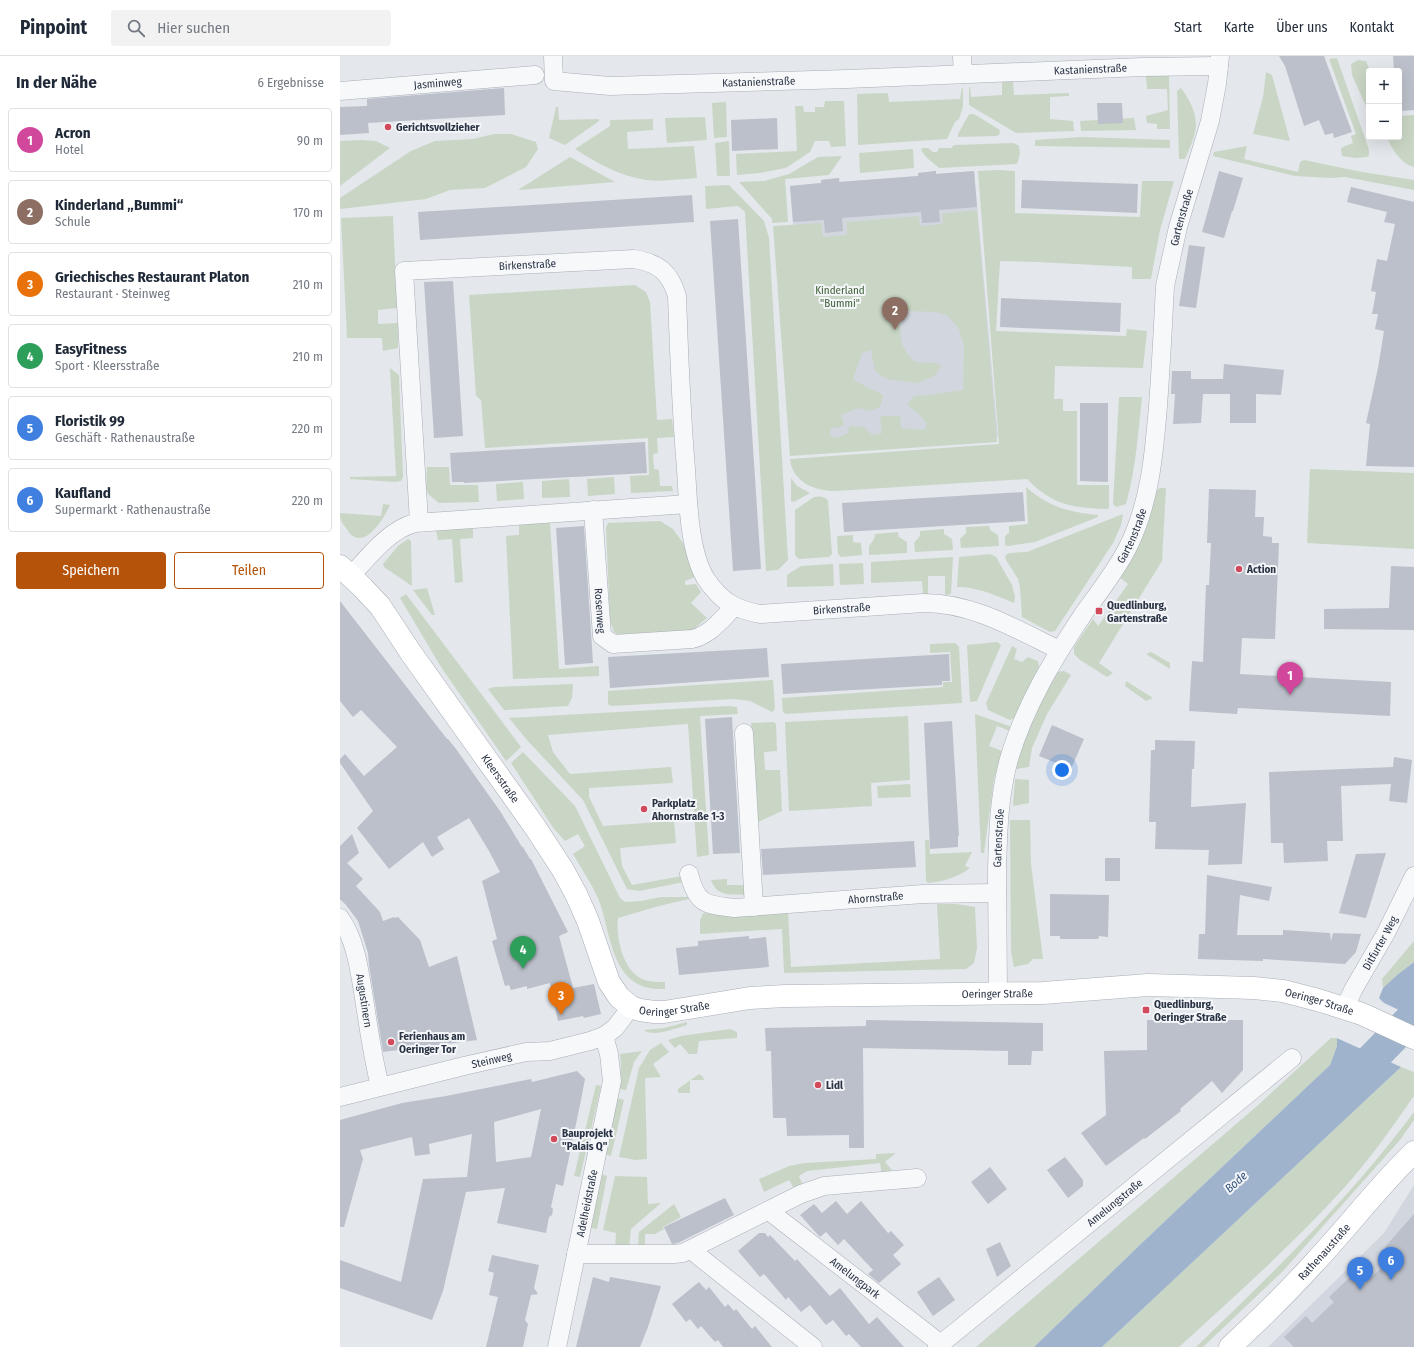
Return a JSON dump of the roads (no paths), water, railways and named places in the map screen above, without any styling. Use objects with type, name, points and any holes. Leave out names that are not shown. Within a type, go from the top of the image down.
[{"type":"main road","name":"Kleersstraße","points":[[345,571],[380,606],[411,653],[535,827],[576,894],[588,921],[609,982],[619,997],[631,1007]]},
{"type":"main road","name":"Oeringer Straße","points":[[631,1007],[647,1011],[664,1012],[758,998],[786,996],[1043,993],[1148,985],[1254,988],[1294,993],[1353,1011],[1414,1038]]},
{"type":"main road","name":"Rathenaustraße","points":[[1230,1347],[1304,1274],[1397,1169],[1414,1152]]},
{"type":"street","name":"Kastanienstraße","points":[[553,56],[554,81],[610,86],[847,80],[1143,67],[1219,61]]},
{"type":"street","points":[[962,56],[963,74]]},
{"type":"street","name":"Gartenstraße","points":[[998,993],[998,833],[1000,806],[1005,775],[1026,712],[1059,650],[1122,558],[1132,539],[1145,496],[1152,470],[1166,280],[1178,227],[1210,121],[1219,61]]},
{"type":"street","name":"Jasminweg","points":[[340,92],[535,75]]},
{"type":"street","name":"Birkenstraße","points":[[419,522],[404,271],[634,259],[646,261],[656,265],[664,272],[671,280],[677,296],[682,425],[688,504],[694,544],[706,577],[724,600],[734,607],[746,612],[760,614],[924,603],[940,604],[959,607],[983,614],[1059,650]]},
{"type":"street","points":[[345,571],[395,532],[410,524],[419,522],[688,504]]},
{"type":"street","name":"Rosenweg","points":[[593,510],[602,636],[612,644],[692,639],[699,637],[718,624],[734,607]]},
{"type":"street","points":[[744,733],[754,907]]},
{"type":"street","name":"Ahornstraße","points":[[689,874],[696,894],[701,900],[710,905],[734,908],[923,894],[997,893]]},
{"type":"street","name":"Ditfurter Weg","points":[[1353,1011],[1353,990],[1386,933],[1414,876]]},
{"type":"street","name":"Augustinern","points":[[340,918],[349,933],[359,970],[374,1064],[380,1086]]},
{"type":"street","name":"Steinweg","points":[[340,1097],[380,1086],[526,1052],[550,1051],[604,1036],[615,1028],[631,1007]]},
{"type":"street","name":"Adelheidstraße","points":[[557,1347],[612,1081],[609,1054],[604,1036]]},
{"type":"street","name":"Amelungstraße","points":[[939,1346],[1292,1058]]},
{"type":"street","points":[[576,1254],[683,1253],[801,1194],[818,1188],[917,1178]]},
{"type":"street","name":"Amelungpark","points":[[769,1210],[939,1346]]},
{"type":"street","points":[[691,1250],[813,1347]]},
{"type":"water","points":[[1414,962],[1414,1017],[1384,1003],[1379,998],[1383,988]]},
{"type":"water","points":[[1337,1038],[1401,1067],[1102,1347],[1034,1347],[1330,1065],[1337,1046]]},
{"type":"waterway","name":"Bode","points":[[1345,1084],[1414,1016]]},
{"type":"place","name":"Gerichtsvollzieher","points":[[388,127]]},
{"type":"place","name":"Kinderland „Bummi“","points":[[895,330]]},
{"type":"place","name":"Action","points":[[1239,569]]},
{"type":"place","name":"Quedlinburg, Gartenstraße","points":[[1099,611]]},
{"type":"place","name":"Acron","points":[[1290,695]]},
{"type":"place","name":"Parkplatz Ahornstraße 1-3","points":[[644,809]]},
{"type":"place","name":"EasyFitness","points":[[523,969]]},
{"type":"place","name":"Quedlinburg, Oeringer Straße","points":[[1146,1010]]},
{"type":"place","name":"Griechisches Restaurant Platon","points":[[561,1015]]},
{"type":"place","name":"Ferienhaus am Oeringer Tor","points":[[391,1042]]},
{"type":"place","name":"Lidl","points":[[818,1085]]},
{"type":"place","name":"Bauprojekt \"Palais Q\"","points":[[554,1139]]},
{"type":"place","name":"Kaufland","points":[[1391,1280]]},
{"type":"place","name":"Floristik 99","points":[[1360,1290]]},
{"type":"park label","name":"Kinderland \"Bummi\"","points":[[840,296]]}]
